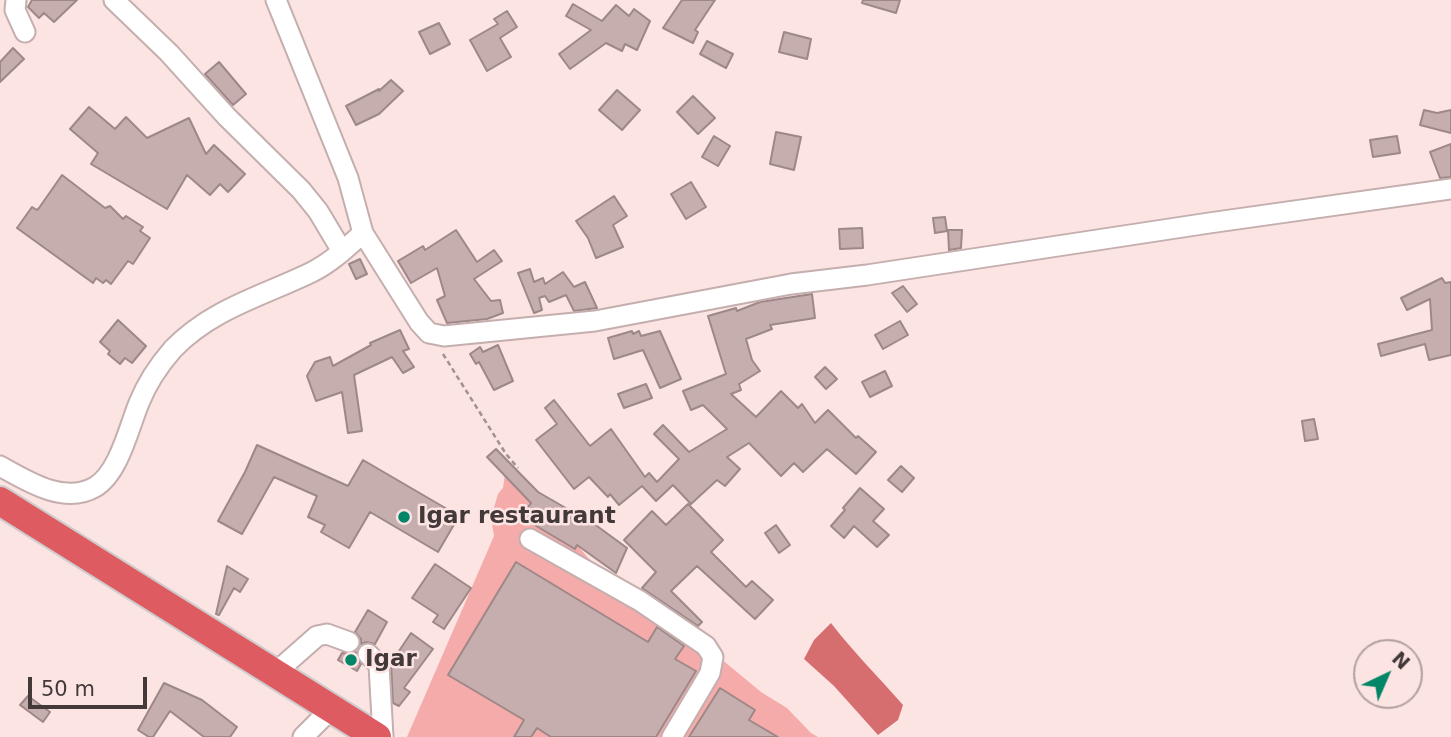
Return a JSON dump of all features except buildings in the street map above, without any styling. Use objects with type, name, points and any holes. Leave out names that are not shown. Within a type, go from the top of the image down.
[{"type":"highway","points":[[0,501],[377,737]]},
{"type":"street","points":[[16,0],[15,10],[25,32]]},
{"type":"street","points":[[114,0],[301,190],[318,211],[342,251]]},
{"type":"street","points":[[276,0],[348,177],[363,233],[419,322],[429,333],[444,336],[595,321],[791,284],[1451,189]]},
{"type":"street","points":[[0,466],[32,484],[60,492],[79,493],[95,487],[106,478],[122,449],[147,386],[161,363],[176,347],[217,314],[313,271],[363,233]]},
{"type":"street","points":[[530,539],[640,601],[706,646],[713,657],[710,673],[672,737]]},
{"type":"street","points":[[275,673],[317,636],[327,634],[349,642]]},
{"type":"street","points":[[368,654],[379,665],[383,737]]},
{"type":"street","points":[[303,737],[330,710]]},
{"type":"path","points":[[429,333],[517,468]]},
{"type":"shaded area","points":[[507,461],[594,565],[702,643],[761,692],[787,708],[818,737],[407,737],[494,536],[491,518],[498,494],[503,488]]},
{"type":"shaded area","points":[[831,623],[903,705],[898,720],[878,735],[834,686],[804,659],[814,640]]},
{"type":"place","name":"Igar restaurant","points":[[404,517]]},
{"type":"place","name":"Igar","points":[[351,660]]}]
